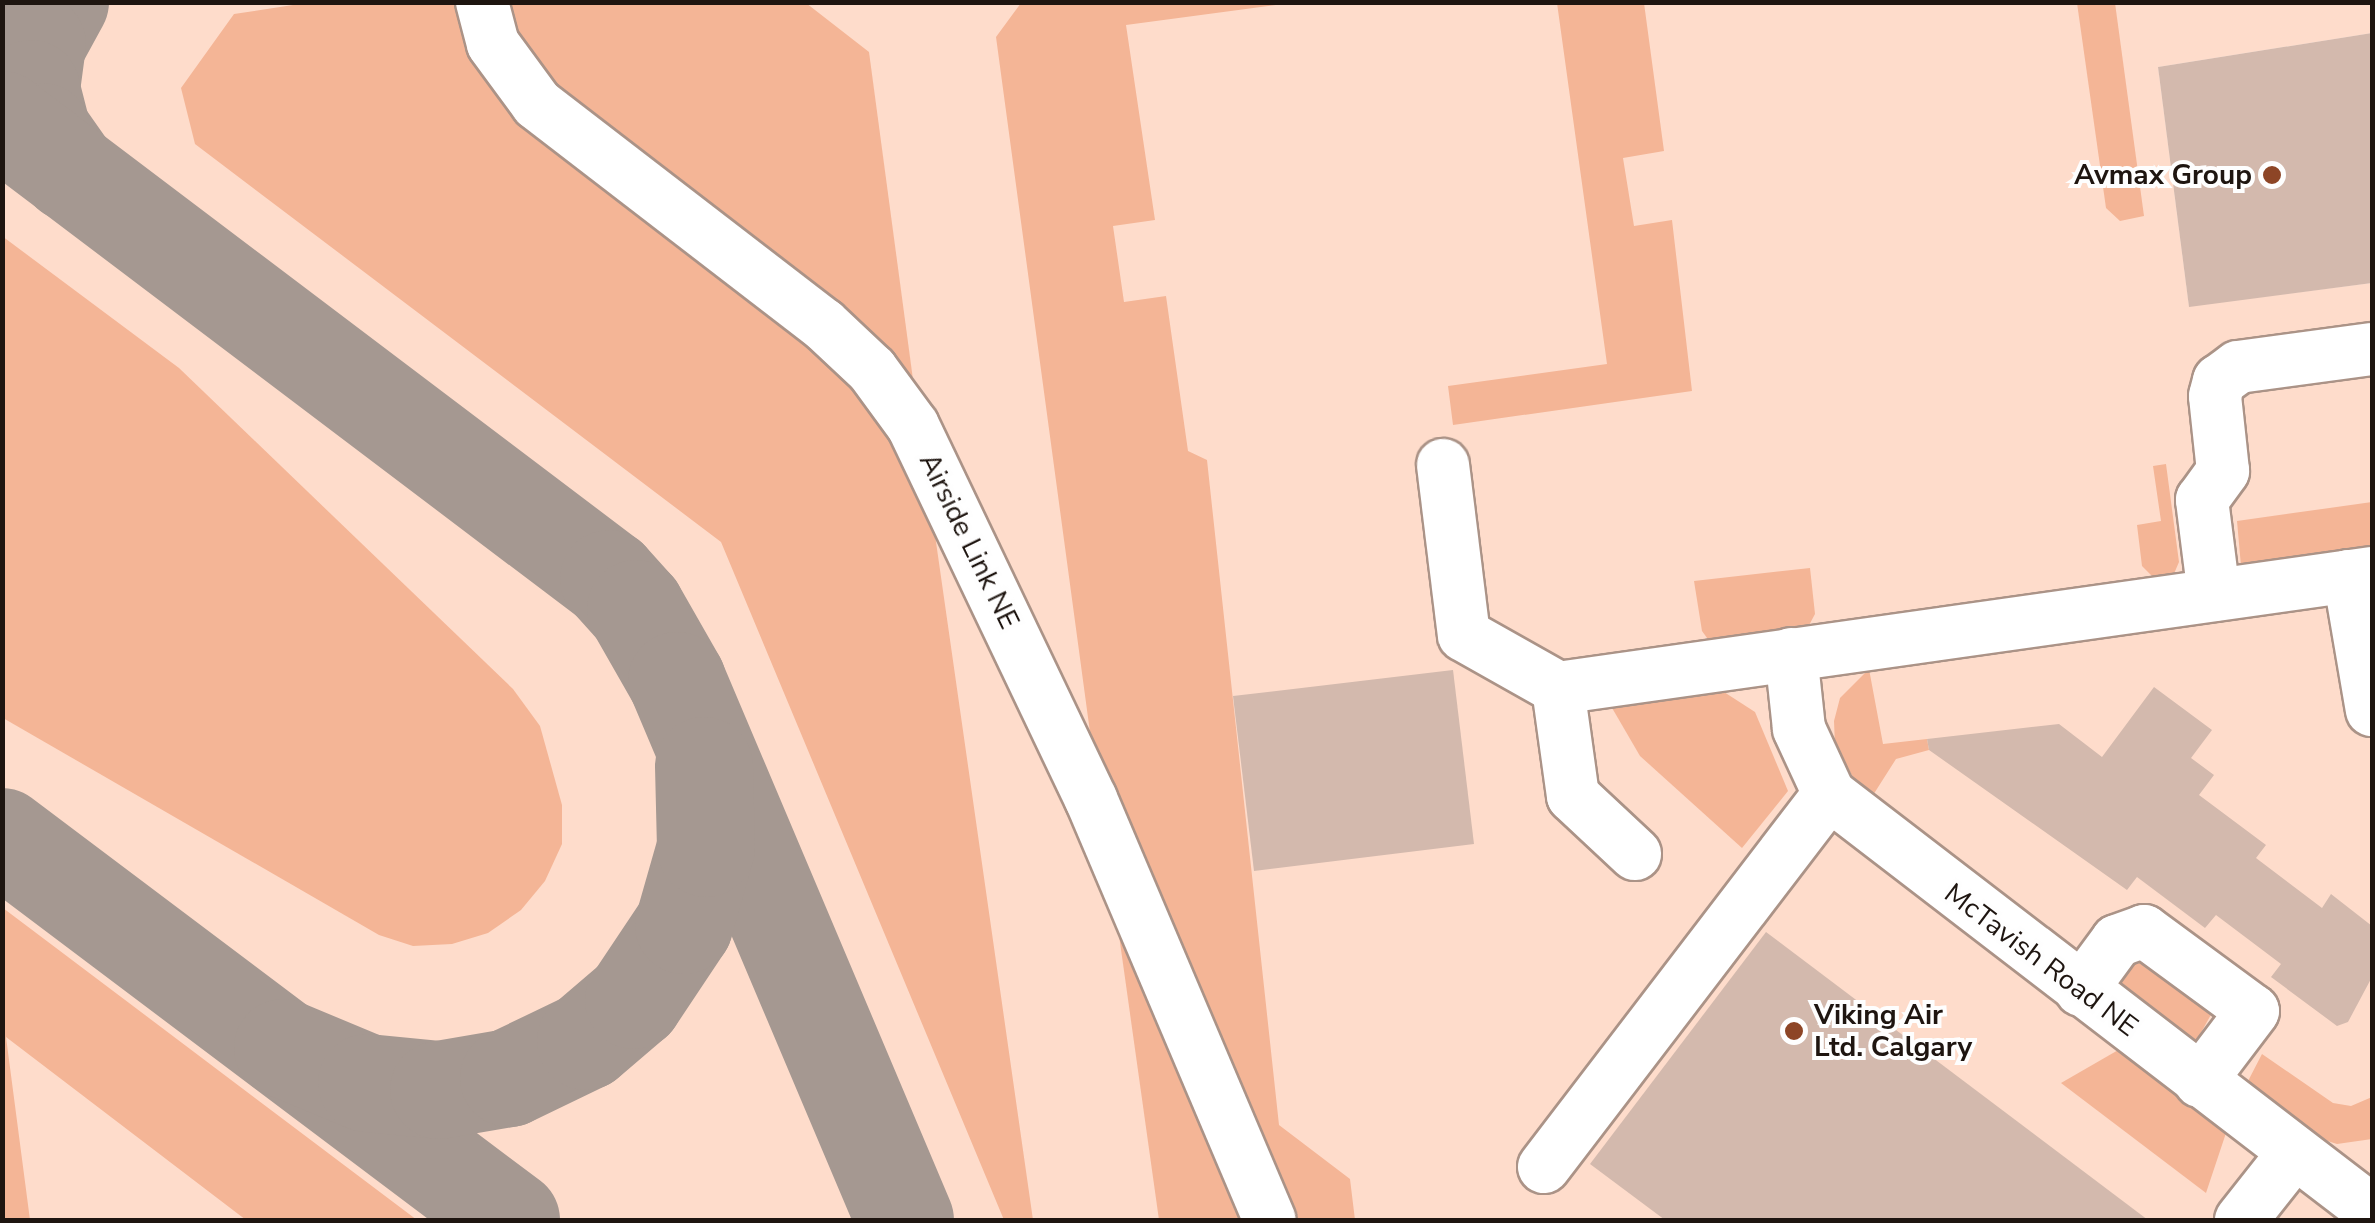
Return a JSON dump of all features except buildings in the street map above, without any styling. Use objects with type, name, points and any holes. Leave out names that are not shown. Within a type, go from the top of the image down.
[{"type":"street","name":"Airside Link NE","points":[[482,2],[492,44],[537,104],[824,324],[872,370],[913,426],[1091,799],[1270,1220]]},
{"type":"street","points":[[2214,595],[2202,500],[2223,471],[2214,396],[2219,381],[2238,367],[2372,348]]},
{"type":"street","points":[[1442,465],[1464,635],[1558,688],[2361,575],[2372,710]]},
{"type":"street","name":"McTavish Road NE","points":[[1791,654],[1799,730],[1829,794],[2367,1210]]},
{"type":"street","points":[[1558,688],[1573,796],[1634,854]]},
{"type":"street","points":[[1544,1166],[1829,794]]},
{"type":"street","points":[[2081,990],[2118,941],[2144,931],[2253,1011],[2200,1081]]},
{"type":"street","points":[[2241,1220],[2294,1153]]},
{"type":"shaded area","points":[[2,3],[2372,3],[2372,33],[2158,67],[2189,306],[2372,283],[2372,1220],[3,1220]]},
{"type":"shaded area","points":[[306,3],[459,3],[472,50],[512,111],[822,351],[885,422],[931,507],[1033,1220],[1004,1220],[721,542],[195,144],[181,88],[234,14]]},
{"type":"shaded area","points":[[503,3],[806,3],[869,52],[914,387],[535,72]]},
{"type":"shaded area","points":[[1021,3],[1291,3],[1126,25],[1155,220],[1113,226],[1124,302],[1166,296],[1188,451],[1207,460],[1279,1125],[1350,1179],[1355,1220],[1293,1220],[1092,747],[996,37]]},
{"type":"shaded area","points":[[1557,3],[1644,3],[1664,151],[1623,158],[1634,226],[1672,220],[1692,391],[1453,425],[1448,386],[1607,364]]},
{"type":"shaded area","points":[[2077,3],[2115,3],[2144,216],[2120,221],[2106,208]]},
{"type":"shaded area","points":[[2,236],[179,368],[513,689],[540,726],[562,805],[562,844],[545,881],[521,910],[488,933],[452,944],[413,946],[379,935],[3,718]]},
{"type":"shaded area","points":[[2166,464],[2179,562],[2173,576],[2155,579],[2142,566],[2137,525],[2161,521],[2153,466]]},
{"type":"shaded area","points":[[2372,502],[2372,548],[2241,566],[2237,521]]},
{"type":"shaded area","points":[[1810,568],[1815,614],[1807,629],[1710,642],[1702,631],[1694,581]]},
{"type":"shaded area","points":[[1869,669],[1883,744],[1927,739],[1929,750],[1896,759],[1868,803],[1835,746],[1834,721],[1840,698]]},
{"type":"shaded area","points":[[1702,688],[1724,692],[1755,712],[1788,791],[1742,848],[1640,756],[1608,701]]},
{"type":"shaded area","points":[[3,908],[417,1220],[246,1220],[6,1037],[30,1220],[3,1220]]},
{"type":"shaded area","points":[[1117,921],[1245,1220],[1159,1220]]},
{"type":"shaded area","points":[[2138,953],[2213,1011],[2198,1038],[2192,1041],[2118,992],[2116,979]]},
{"type":"shaded area","points":[[2120,1049],[2227,1130],[2206,1193],[2061,1083]]},
{"type":"shaded area","points":[[2262,1054],[2333,1103],[2351,1106],[2372,1097],[2372,1139],[2337,1144],[2318,1138],[2247,1083]]},
{"type":"taxiway","points":[[60,2],[37,44],[31,89],[42,132],[70,172]]},
{"type":"taxiway","points":[[2,120],[609,579],[636,609],[677,681],[905,1220]]},
{"type":"taxiway","points":[[283,1048],[367,1083],[439,1090],[509,1078],[586,1041],[634,1000],[684,925],[706,848],[704,766]]},
{"type":"taxiway","points":[[2,837],[511,1220]]},
{"type":"place","name":"Avmax Group","points":[[2272,175]]},
{"type":"place","name":"Viking Air Ltd. Calgary","points":[[1794,1031]]}]
